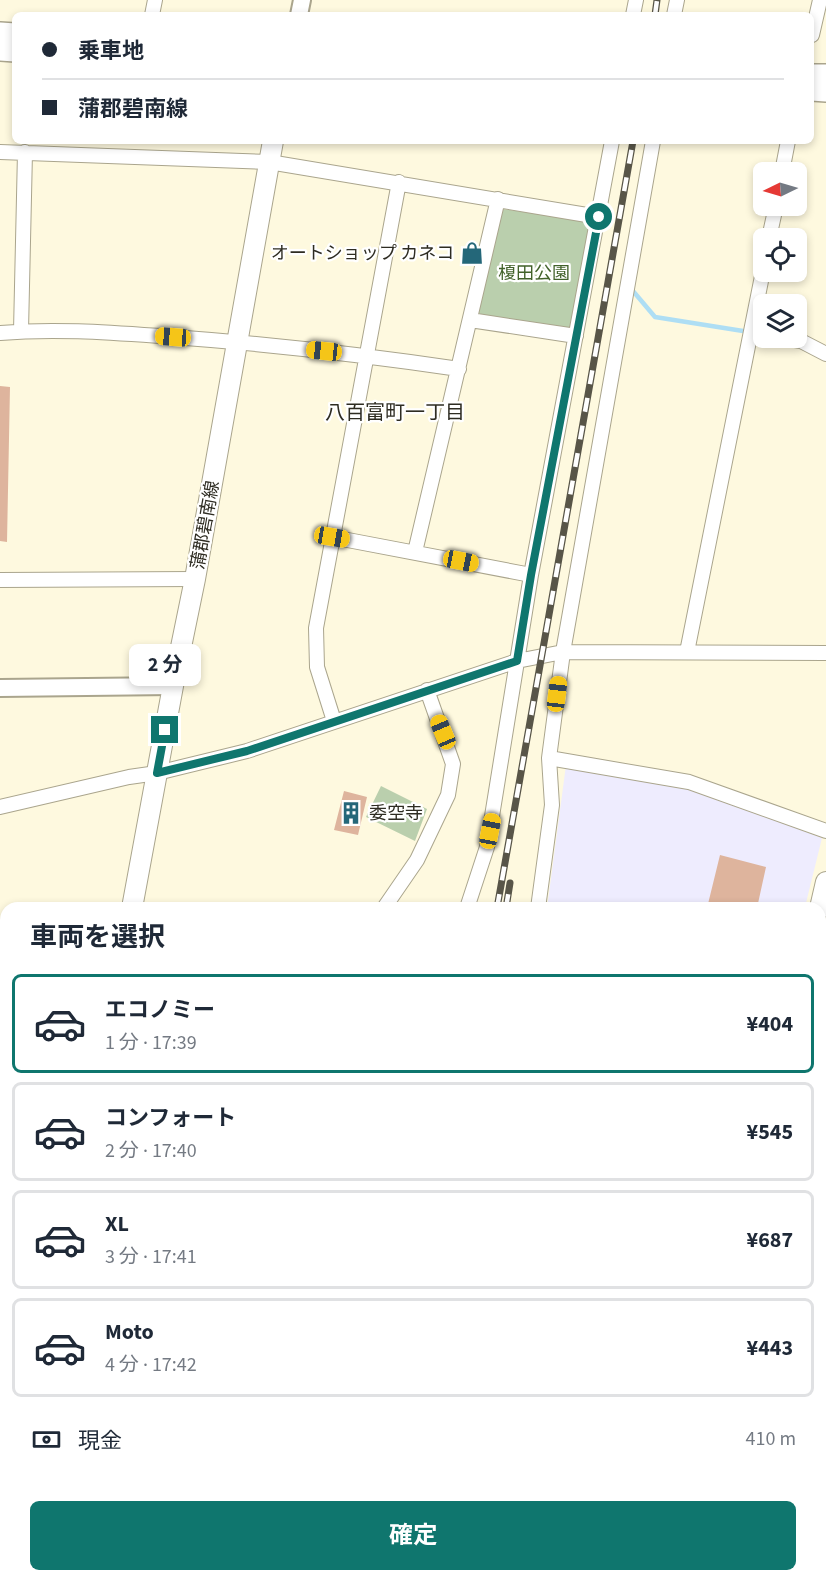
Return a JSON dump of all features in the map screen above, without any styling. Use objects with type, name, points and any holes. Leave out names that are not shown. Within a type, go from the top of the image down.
[{"type":"main road","name":"蒲郡碧南線","points":[[133,902],[195,579],[272,144]]},
{"type":"main road","points":[[821,902],[826,882]]},
{"type":"street","points":[[814,26],[820,0]]},
{"type":"street","points":[[469,902],[487,847],[531,575],[611,144]]},
{"type":"street","points":[[539,902],[552,805],[549,758],[563,652],[652,144]]},
{"type":"street","points":[[784,162],[787,144]]},
{"type":"street","points":[[0,152],[269,162],[599,217]]},
{"type":"street","points":[[21,331],[25,152]]},
{"type":"street","points":[[334,721],[317,667],[316,628],[399,182]]},
{"type":"street","points":[[415,552],[498,199]]},
{"type":"street","points":[[470,320],[576,336]]},
{"type":"street","points":[[0,333],[59,330],[237,342],[367,355],[459,369]]},
{"type":"street","points":[[807,344],[826,354]]},
{"type":"street","points":[[687,652],[754,348]]},
{"type":"street","points":[[332,537],[531,575]]},
{"type":"street","points":[[0,580],[195,579]]},
{"type":"street","points":[[0,807],[247,751],[517,661],[563,652],[826,653]]},
{"type":"street","points":[[0,688],[173,686]]},
{"type":"street","points":[[388,902],[417,860],[447,795],[453,764],[427,690]]},
{"type":"street","points":[[549,758],[689,782],[826,831]]},
{"type":"shaded area","points":[[566,765],[688,786],[822,838],[806,902],[548,902]]},
{"type":"green space","name":"榎田公園","points":[[503,209],[587,221],[589,226],[570,327],[565,331],[479,319],[476,314]]},
{"type":"green space","points":[[381,786],[427,809],[415,841],[366,817]]},
{"type":"building","points":[[0,386],[10,387],[7,542],[0,541]]},
{"type":"building","name":"委空寺","points":[[344,791],[367,797],[358,835],[334,830]]},
{"type":"building","points":[[720,855],[766,867],[758,902],[708,902]]},
{"type":"waterway","points":[[633,291],[655,317],[743,331]]},
{"type":"railway","points":[[655,12],[657,0]]},
{"type":"railway","points":[[498,902],[632,144]]},
{"type":"railway","points":[[507,902],[510,883]]},
{"type":"place","name":"オートショップ カネコ","points":[[472,253]]},
{"type":"place","name":"委空寺","points":[[351,813]]},
{"type":"district","name":"八百富町一丁目","points":[[395,412]]},
{"type":"route","points":[[165,730],[157,773],[247,751],[517,661],[531,575],[599,217]]}]
